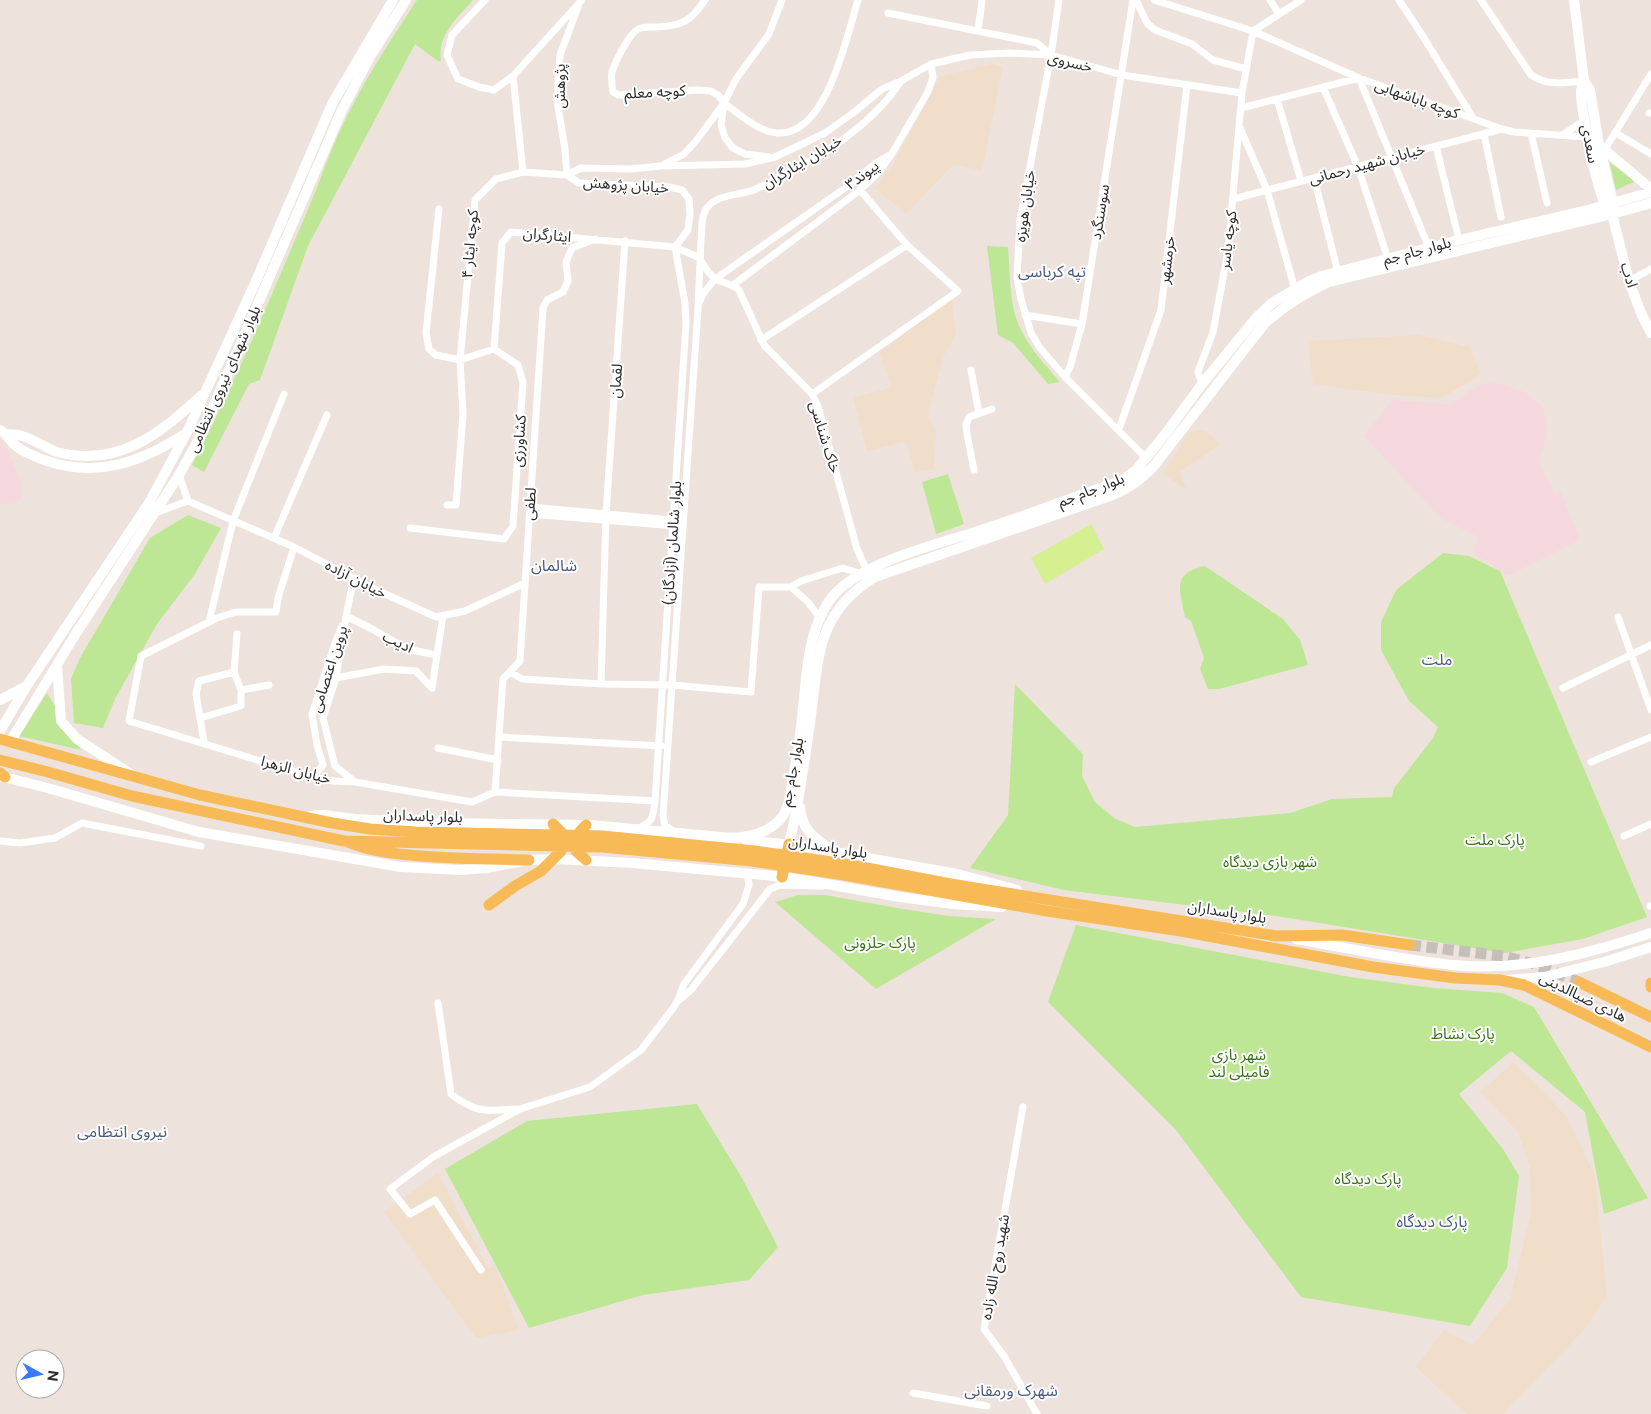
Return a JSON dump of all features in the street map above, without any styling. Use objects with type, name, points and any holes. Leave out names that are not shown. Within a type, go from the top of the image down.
[{"type":"main road","name":"بلوار شهدای نیروی انتظامی","points":[[0,731],[26,687],[149,503],[187,432],[256,281],[332,104],[393,0]]},
{"type":"main road","name":"بلوار شهدای نیروی انتظامی","points":[[5,741],[26,717],[57,665],[179,475],[200,437],[342,110],[371,55],[406,0]]},
{"type":"main road","name":"سعدی","points":[[1574,0],[1584,81],[1581,92],[1585,120],[1588,137],[1609,204]]},
{"type":"main road","name":"سعدی","points":[[1584,81],[1590,90],[1602,148],[1609,204]]},
{"type":"main road","points":[[1602,148],[1651,190]]},
{"type":"main road","name":"بلوار جام جم","points":[[789,844],[800,794],[812,715],[811,673],[808,651],[820,618],[829,601],[850,580],[932,545],[1121,481],[1136,470],[1146,458],[1202,384],[1257,317],[1272,303],[1307,282],[1459,240],[1609,204],[1651,190]]},
{"type":"main road","points":[[290,199],[301,203]]},
{"type":"main road","name":"بلوار جام جم","points":[[727,838],[741,838],[758,834],[771,827],[783,815],[789,800],[811,673],[832,619],[841,604],[863,584],[876,576],[1110,496],[1141,480],[1248,343],[1279,310],[1297,297],[1329,282],[1651,203]]},
{"type":"main road","name":"ادب","points":[[1609,204],[1629,281],[1648,318],[1651,333]]},
{"type":"main road","points":[[1429,248],[1432,258]]},
{"type":"main road","points":[[3,432],[22,435],[54,451],[75,456],[95,457],[111,455],[137,444],[169,425],[205,392]]},
{"type":"main road","points":[[169,425],[178,431],[177,439]]},
{"type":"main road","points":[[3,432],[16,446],[33,456],[59,465],[93,469],[127,463],[177,439],[187,432]]},
{"type":"main road","points":[[57,665],[60,721],[77,739],[136,778]]},
{"type":"main road","points":[[0,700],[26,687]]},
{"type":"main road","points":[[13,708],[17,715],[26,717]]},
{"type":"main road","name":"بلوار پاسداران","points":[[5,741],[200,795],[370,829],[416,832],[602,836],[735,849],[837,863],[950,884],[1048,905],[1088,916],[1181,931],[1374,967],[1455,978],[1500,980],[1544,977],[1604,962],[1651,947]]},
{"type":"main road","name":"بلوار پاسداران","points":[[0,760],[132,796],[344,841],[602,847],[687,854],[807,868],[1048,905],[1277,936],[1454,965],[1492,966],[1559,959],[1607,947],[1651,933]]},
{"type":"main road","points":[[2,775],[198,832],[363,861],[402,867],[460,870],[486,868],[529,860]]},
{"type":"main road","points":[[800,794],[801,816],[804,826],[812,836],[833,852]]},
{"type":"main road","points":[[300,816],[323,815],[356,819],[431,822],[586,825],[789,844],[957,874],[1048,905]]},
{"type":"main road","points":[[489,905],[515,886],[541,871],[562,851],[562,833],[553,824]]},
{"type":"main road","points":[[586,825],[577,835],[576,851],[586,860]]},
{"type":"main road","points":[[344,841],[363,848],[400,854],[455,859],[586,860],[782,877],[953,904],[1048,905]]},
{"type":"main road","points":[[782,877],[789,844]]},
{"type":"main road","points":[[1277,936],[1342,935],[1410,945]]},
{"type":"main road","name":"هادی ضیاالدینی","points":[[1500,980],[1524,985],[1651,1047]]},
{"type":"main road","name":"هادی ضیاالدینی","points":[[1579,982],[1651,1017]]},
{"type":"main road","points":[[1651,983],[1651,988]]},
{"type":"street","points":[[485,0],[452,36],[447,55],[458,79],[479,87],[494,90],[513,76],[581,1]]},
{"type":"street","name":"کوچه معلم","points":[[705,0],[694,16],[683,24],[644,27],[637,30],[627,41],[612,72],[612,89],[619,95],[697,90],[712,91],[724,103]]},
{"type":"street","points":[[661,166],[684,154],[724,103],[736,79],[769,34],[782,0]]},
{"type":"street","points":[[724,103],[763,129],[776,133],[789,133],[800,127],[815,112],[835,78],[858,0]]},
{"type":"street","points":[[978,31],[982,0]]},
{"type":"street","name":"خیابان هویزه","points":[[1059,0],[1051,55],[1020,220],[1017,278],[1031,334],[1040,348],[1065,377],[1146,458]]},
{"type":"street","name":"سوسنگرد","points":[[1065,377],[1070,367],[1082,324],[1122,75],[1132,0]]},
{"type":"street","points":[[1136,0],[1147,23],[1155,30],[1192,44],[1213,60],[1246,69]]},
{"type":"street","name":"کوچه باباشهابی","points":[[1154,0],[1253,31],[1359,78],[1502,129],[1588,137]]},
{"type":"street","points":[[1270,0],[1279,14]]},
{"type":"street","points":[[1253,31],[1301,0]]},
{"type":"street","points":[[1399,0],[1473,119]]},
{"type":"street","points":[[1481,0],[1531,75],[1540,81],[1551,83],[1584,81]]},
{"type":"street","name":"پژوهش","points":[[567,175],[557,100],[560,55],[581,1]]},
{"type":"street","points":[[888,13],[1037,43],[1051,55]]},
{"type":"street","name":"کوچه یاسر","points":[[1202,384],[1198,372],[1213,332],[1228,251],[1242,93],[1253,31]]},
{"type":"street","name":"خسروی","points":[[567,175],[581,168],[630,169],[661,166],[745,164],[775,157],[825,133],[882,89],[901,81],[931,64],[970,55],[1009,53],[1051,55],[1122,75],[1242,93]]},
{"type":"street","points":[[891,155],[928,92],[933,77],[931,64]]},
{"type":"street","points":[[1602,148],[1616,133],[1651,74]]},
{"type":"street","points":[[513,76],[523,172]]},
{"type":"street","points":[[1241,108],[1359,78],[1429,248]]},
{"type":"street","name":"خیابان ایثارگران","points":[[700,258],[704,213],[712,202],[727,196],[749,192],[805,164],[864,122],[892,95],[901,81]]},
{"type":"street","name":"خرمشهر","points":[[1119,429],[1161,310],[1187,85]]},
{"type":"street","points":[[1323,87],[1358,167],[1388,259]]},
{"type":"street","points":[[1277,99],[1301,181]]},
{"type":"street","points":[[724,103],[722,125],[725,138],[733,148],[745,154],[775,157]]},
{"type":"street","points":[[1564,134],[1585,120]]},
{"type":"street","points":[[1239,125],[1268,190],[1295,290]]},
{"type":"street","name":"خیابان شهید رحمانی","points":[[1233,199],[1502,129]]},
{"type":"street","points":[[1532,133],[1547,203]]},
{"type":"street","points":[[1616,133],[1651,154]]},
{"type":"street","points":[[1484,134],[1502,217]]},
{"type":"street","points":[[1436,146],[1459,240]]},
{"type":"street","name":"پیوند۳","points":[[733,285],[860,190],[877,174],[891,155]]},
{"type":"street","name":"پیوند۳","points":[[698,308],[702,294],[715,279],[891,155]]},
{"type":"street","name":"کوچه ایثار ۴","points":[[446,505],[456,505],[463,414],[460,360],[475,200],[496,179],[523,172],[567,175]]},
{"type":"street","name":"خیابان پژوهش","points":[[567,175],[579,183],[670,187],[682,190],[689,199],[690,214],[688,230],[675,247]]},
{"type":"street","points":[[1314,178],[1338,272]]},
{"type":"street","points":[[812,394],[958,291],[908,245],[860,190]]},
{"type":"street","points":[[439,208],[426,333],[429,349],[436,355],[460,360],[494,349]]},
{"type":"street","name":"ایثارگران","points":[[494,349],[502,243],[511,232],[675,247],[700,258]]},
{"type":"street","name":"لطفی","points":[[496,792],[503,679],[520,661],[543,308],[547,300],[563,292],[568,280],[566,262],[572,248],[595,239]]},
{"type":"street","name":"لقمان","points":[[601,684],[606,517],[625,241]]},
{"type":"street","points":[[761,340],[908,245]]},
{"type":"street","name":"بلوار شالمان (آزادگان)","points":[[636,829],[648,824],[653,817],[655,801],[686,323],[685,303],[675,247]]},
{"type":"street","points":[[700,258],[707,271],[715,279],[733,285]]},
{"type":"street","name":"بلوار شالمان (آزادگان)","points":[[675,833],[665,825],[663,816],[700,258]]},
{"type":"street","points":[[1629,281],[1651,269]]},
{"type":"street","name":"خاک شناسی","points":[[733,285],[739,290],[764,345],[812,394],[818,406],[865,572]]},
{"type":"street","points":[[1025,315],[1082,324]]},
{"type":"street","name":"کشاورزی","points":[[410,528],[504,539],[512,526],[523,382],[518,365],[494,349]]},
{"type":"street","points":[[971,370],[978,414]]},
{"type":"street","points":[[208,622],[233,521],[284,394]]},
{"type":"street","points":[[974,470],[966,425],[969,417],[992,409]]},
{"type":"street","points":[[274,538],[327,415]]},
{"type":"street","points":[[680,421],[690,422]]},
{"type":"street","points":[[155,513],[188,501],[179,475]]},
{"type":"street","name":"خیابان آزاده","points":[[188,501],[294,547],[436,617],[465,611],[525,583]]},
{"type":"street","points":[[530,510],[683,524]]},
{"type":"street","points":[[208,622],[236,612],[276,612],[278,598],[294,547]]},
{"type":"street","points":[[510,672],[522,679],[601,684],[672,685],[751,692],[759,587],[791,587],[801,581],[843,568],[865,572]]},
{"type":"street","points":[[346,616],[354,578]]},
{"type":"street","points":[[791,587],[808,602],[820,618]]},
{"type":"street","points":[[437,655],[443,615]]},
{"type":"street","name":"ادیب","points":[[336,678],[384,669],[416,671],[432,688],[437,655],[407,649],[372,628],[346,616]]},
{"type":"street","name":"پروین اعتصامی","points":[[346,616],[336,678],[323,718],[335,766],[355,782]]},
{"type":"street","name":"پروین اعتصامی","points":[[313,777],[323,765],[312,714],[335,643],[346,616]]},
{"type":"street","points":[[1618,617],[1651,710]]},
{"type":"street","name":"خیابان الزهرا","points":[[208,622],[141,656],[129,721],[204,742],[313,777],[333,781],[355,782],[472,802],[496,792]]},
{"type":"street","points":[[200,718],[241,706],[241,690],[234,672],[237,634]]},
{"type":"street","points":[[1563,688],[1651,645]]},
{"type":"street","points":[[204,742],[196,694],[199,681],[234,672]]},
{"type":"street","points":[[241,690],[269,686]]},
{"type":"street","points":[[499,737],[668,747]]},
{"type":"street","points":[[1592,762],[1651,737]]},
{"type":"street","points":[[438,748],[498,760]]},
{"type":"street","points":[[496,792],[655,801]]},
{"type":"street","points":[[0,842],[20,843],[55,838],[82,824],[202,846]]},
{"type":"street","points":[[1624,836],[1651,824]]},
{"type":"street","points":[[481,1270],[435,1200],[410,1214],[390,1189],[433,1157],[520,1109],[590,1086],[641,1050],[678,1000],[684,984],[743,904],[749,886],[747,873]]},
{"type":"street","points":[[678,1000],[692,990],[770,889],[780,886],[813,887],[831,885]]},
{"type":"street","points":[[721,935],[730,940]]},
{"type":"street","points":[[438,1003],[451,1094],[466,1106],[484,1111],[520,1109]]},
{"type":"street","name":"شهید روح الله زاده","points":[[1023,1107],[984,1329],[1004,1356],[1037,1414]]},
{"type":"street","points":[[914,1394],[987,1406]]},
{"type":"shaded area","points":[[993,64],[1003,67],[982,171],[954,164],[906,214],[875,188],[891,168],[940,76]]},
{"type":"shaded area","points":[[952,299],[956,335],[944,355],[928,413],[936,435],[934,469],[915,472],[906,441],[867,452],[853,398],[892,387],[879,353]]},
{"type":"shaded area","points":[[1418,335],[1470,347],[1481,374],[1442,398],[1393,395],[1313,384],[1308,341]]},
{"type":"shaded area","points":[[1498,383],[1525,392],[1542,406],[1546,419],[1547,434],[1539,462],[1554,493],[1561,491],[1580,540],[1508,576],[1474,554],[1478,537],[1440,518],[1364,436],[1392,400],[1452,404],[1470,390],[1483,384]]},
{"type":"shaded area","points":[[1204,430],[1221,444],[1180,472],[1182,480],[1187,487],[1183,488],[1163,474],[1188,432]]},
{"type":"shaded area","points":[[0,439],[9,452],[20,479],[22,498],[15,503],[0,505]]},
{"type":"shaded area","points":[[1514,1062],[1567,1117],[1595,1176],[1607,1295],[1585,1329],[1503,1414],[1466,1414],[1416,1367],[1444,1330],[1473,1345],[1510,1299],[1531,1213],[1530,1169],[1518,1132],[1480,1092]]},
{"type":"shaded area","points":[[438,1173],[488,1268],[495,1266],[519,1330],[476,1338],[384,1212]]},
{"type":"green space","points":[[417,0],[473,0],[455,20],[445,35],[442,42],[441,60],[439,62],[415,44],[308,246],[260,380],[249,384],[204,472],[192,465],[224,402],[253,338],[339,133],[366,82]]},
{"type":"green space","points":[[1610,163],[1636,181],[1616,190]]},
{"type":"green space","points":[[987,246],[1008,247],[1011,294],[1017,321],[1030,346],[1060,382],[1048,384],[1013,343],[998,335]]},
{"type":"green space","points":[[948,474],[964,524],[936,534],[922,482]]},
{"type":"green space","points":[[188,515],[221,528],[195,574],[157,624],[115,699],[103,728],[74,723],[71,679],[80,658],[150,538]]},
{"type":"green space","points":[[1091,524],[1104,549],[1045,584],[1031,558]]},
{"type":"green space","name":"پارک ملت","points":[[1443,553],[1469,556],[1500,571],[1647,917],[1583,939],[1505,953],[1276,916],[1064,890],[970,868],[1008,815],[1015,684],[1083,754],[1082,776],[1095,802],[1114,818],[1135,827],[1290,813],[1332,799],[1392,797],[1394,788],[1433,738],[1438,727],[1409,701],[1381,650],[1381,622],[1396,590]]},
{"type":"green space","points":[[1205,566],[1283,619],[1300,640],[1308,665],[1219,689],[1208,689],[1200,669],[1204,658],[1191,621],[1185,617],[1180,591],[1182,578],[1187,573]]},
{"type":"green space","points":[[47,693],[81,750],[19,736]]},
{"type":"green space","name":"پارک حلزونی","points":[[798,895],[825,895],[948,916],[996,919],[876,989],[775,902]]},
{"type":"green space","name":"پارک دیدگاه","points":[[1076,925],[1350,977],[1434,988],[1502,993],[1534,1007],[1648,1198],[1604,1214],[1585,1112],[1511,1051],[1459,1094],[1503,1149],[1519,1176],[1507,1268],[1470,1326],[1301,1297],[1176,1130],[1048,1002]]},
{"type":"green space","points":[[697,1104],[742,1178],[778,1247],[749,1280],[643,1295],[529,1328],[445,1169],[527,1121]]},
{"type":"tunnel","points":[[1410,945],[1503,956],[1534,964],[1579,982]]},
{"type":"district","name":"تپه کرباسی","points":[[1052,271]]},
{"type":"district","name":"شالمان","points":[[554,565]]},
{"type":"district","name":"ملت","points":[[1437,659]]},
{"type":"district","name":"نیروی انتظامی","points":[[122,1131]]},
{"type":"district","name":"پارک دیدگاه","points":[[1432,1221]]},
{"type":"district","name":"شهرک ورمقانی","points":[[1011,1390]]},
{"type":"park label","name":"شهر بازی دیدگاه","points":[[1270,862]]},
{"type":"park label","name":"پارک نشاط","points":[[1463,1034]]},
{"type":"park label","name":"شهر بازی فامیلی لند","points":[[1239,1064]]}]
